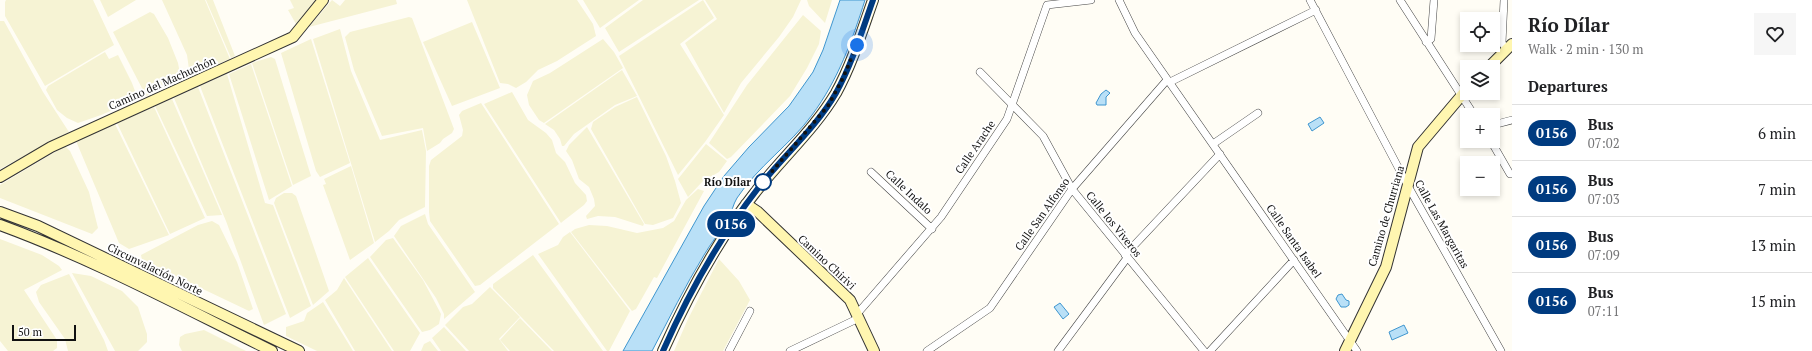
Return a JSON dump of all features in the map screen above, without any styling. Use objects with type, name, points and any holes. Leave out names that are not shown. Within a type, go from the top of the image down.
[{"type":"street","name":"Camino del Machuchón","points":[[0,176],[51,147],[292,37],[323,0]]},
{"type":"street","points":[[663,351],[687,300],[718,244],[746,204],[813,125],[836,93],[856,46],[873,0]]},
{"type":"street","name":"Calle Arache","points":[[790,351],[858,316],[932,229],[1007,119],[1047,4],[1091,0]]},
{"type":"street","name":"Calle Santa Isabel","points":[[1119,0],[1135,33],[1357,351]]},
{"type":"street","name":"Calle Las Margaritas","points":[[1310,0],[1408,186],[1501,351]]},
{"type":"street","points":[[1400,0],[1426,42],[1460,87]]},
{"type":"street","points":[[1426,42],[1431,39],[1434,0]]},
{"type":"street","points":[[1496,60],[1509,47],[1502,43],[1504,0]]},
{"type":"street","name":"Calle San Alfonso","points":[[927,351],[990,308],[1072,189],[1168,81],[1316,10]]},
{"type":"street","name":"Calle los Viveros","points":[[980,72],[1043,136],[1072,189],[1201,350]]},
{"type":"street","name":"Camino de Churriana","points":[[1345,351],[1386,267],[1418,147],[1460,97]]},
{"type":"street","points":[[1213,144],[1258,113]]},
{"type":"street","points":[[1500,123],[1512,120]]},
{"type":"street","points":[[1495,148],[1510,174],[1512,174]]},
{"type":"street","points":[[1058,351],[1126,257],[1220,154]]},
{"type":"street","name":"Calle Indalo","points":[[871,172],[932,229]]},
{"type":"street","name":"Camino Chirivi","points":[[746,204],[758,212],[850,300],[874,351]]},
{"type":"street","name":"Circunvalación Norte","points":[[0,212],[38,226],[299,351]]},
{"type":"street","name":"Circunvalación Norte","points":[[0,225],[42,240],[272,351]]},
{"type":"street","points":[[1210,351],[1294,260]]},
{"type":"street","points":[[729,351],[750,310]]},
{"type":"shaded area","points":[[6,0],[93,0],[114,45],[45,86],[5,16]]},
{"type":"shaded area","points":[[100,0],[136,0],[108,17]]},
{"type":"shaded area","points":[[162,0],[205,0],[230,59],[190,76],[187,55]]},
{"type":"shaded area","points":[[206,0],[213,0],[235,56],[231,58]]},
{"type":"shaded area","points":[[290,0],[317,0],[296,24],[288,10],[294,8]]},
{"type":"shaded area","points":[[332,0],[340,6],[345,0],[396,0],[397,4],[309,27]]},
{"type":"shaded area","points":[[467,0],[577,0],[593,24],[596,36],[557,61],[538,70],[526,82],[516,88],[508,84],[500,83]]},
{"type":"shaded area","points":[[583,0],[639,0],[600,28]]},
{"type":"shaded area","points":[[643,0],[699,0],[619,52],[605,28]]},
{"type":"shaded area","points":[[703,0],[714,18],[680,44],[724,115],[705,142],[678,175],[619,56]]},
{"type":"shaded area","points":[[705,0],[801,0],[793,17],[779,37],[741,83],[724,113],[685,43],[717,19]]},
{"type":"shaded area","points":[[807,0],[832,0],[825,23],[809,6]]},
{"type":"shaded area","points":[[150,12],[154,14],[168,38],[178,63],[181,79],[146,96],[113,32]]},
{"type":"shaded area","points":[[803,15],[821,31],[819,44],[807,68],[790,96],[731,157],[727,159],[709,143],[747,85]]},
{"type":"shaded area","points":[[409,17],[412,18],[454,129],[452,133],[440,143],[427,151],[423,128],[382,136],[354,70],[345,37],[350,32]]},
{"type":"shaded area","points":[[0,21],[4,21],[43,92],[69,132],[0,169]]},
{"type":"shaded area","points":[[472,22],[500,88],[452,106],[423,42]]},
{"type":"shaded area","points":[[340,29],[351,71],[380,140],[422,130],[426,151],[425,207],[399,220],[389,231],[375,242],[313,39]]},
{"type":"shaded area","points":[[311,39],[350,163],[320,177],[316,171],[281,53]]},
{"type":"shaded area","points":[[603,39],[614,52],[623,68],[544,123],[539,120],[529,105],[527,95],[533,81],[550,73]]},
{"type":"shaded area","points":[[105,52],[109,59],[118,55],[138,99],[78,123],[67,118],[57,110],[46,90],[48,86]]},
{"type":"shaded area","points":[[271,57],[275,59],[311,176],[293,185],[252,63]]},
{"type":"shaded area","points":[[251,64],[292,186],[269,200],[229,74]]},
{"type":"shaded area","points":[[622,70],[637,96],[615,105],[574,134],[564,146],[562,146],[560,139],[554,130],[545,124]]},
{"type":"shaded area","points":[[227,74],[265,203],[273,205],[311,306],[290,318],[200,86]]},
{"type":"shaded area","points":[[198,87],[286,314],[264,325],[226,221],[174,98]]},
{"type":"shaded area","points":[[512,92],[528,120],[546,133],[552,140],[556,153],[565,162],[575,183],[586,195],[587,201],[584,205],[561,223],[484,104]]},
{"type":"shaded area","points":[[637,97],[666,156],[681,203],[673,218],[653,225],[645,224],[591,129],[593,122],[615,107]]},
{"type":"shaded area","points":[[172,99],[222,215],[207,216],[155,106]]},
{"type":"shaded area","points":[[481,103],[559,224],[480,285],[475,286],[430,221],[429,166],[431,160],[462,136],[463,130],[459,115],[462,111]]},
{"type":"shaded area","points":[[154,107],[205,218],[170,234],[117,123]]},
{"type":"shaded area","points":[[115,124],[169,235],[129,249],[119,243],[76,141]]},
{"type":"shaded area","points":[[587,127],[644,224],[643,226],[615,217],[598,216],[587,219],[586,216],[595,206],[594,199],[589,187],[579,179],[572,160],[566,151],[569,145]]},
{"type":"shaded area","points":[[706,144],[727,161],[719,172],[703,181],[688,197],[678,179]]},
{"type":"shaded area","points":[[65,146],[70,151],[89,192],[98,228],[92,234],[0,198],[0,185]]},
{"type":"shaded area","points":[[351,166],[374,243],[350,260],[323,185],[326,184],[324,179]]},
{"type":"shaded area","points":[[698,189],[704,191],[657,278],[654,277],[636,309],[632,311],[571,232],[575,229],[589,225],[607,226],[637,233],[663,228],[674,221],[686,200]]},
{"type":"shaded area","points":[[284,193],[292,193],[296,196],[329,291],[313,305],[274,203],[276,198]]},
{"type":"shaded area","points":[[425,214],[428,224],[475,292],[444,319],[444,314],[436,298],[394,236],[401,226]]},
{"type":"shaded area","points":[[212,221],[219,225],[237,262],[253,309],[249,311],[142,260],[141,255],[198,225]]},
{"type":"shaded area","points":[[570,232],[630,311],[609,351],[607,351],[538,254],[558,245],[563,237]]},
{"type":"shaded area","points":[[393,238],[423,280],[441,314],[439,324],[430,330],[422,332],[370,257],[386,240]]},
{"type":"shaded area","points":[[0,239],[42,255],[59,266],[62,270],[24,290],[57,340],[57,348],[53,351],[8,351],[0,341]]},
{"type":"shaded area","points":[[533,255],[603,351],[554,351],[493,288],[493,284]]},
{"type":"shaded area","points":[[368,258],[420,333],[410,351],[394,351],[345,277]]},
{"type":"shaded area","points":[[719,259],[739,281],[750,300],[723,351],[674,351],[688,319]]},
{"type":"shaded area","points":[[72,273],[91,276],[122,291],[138,307],[147,334],[147,342],[138,351],[115,351]]},
{"type":"shaded area","points":[[69,274],[104,340],[108,351],[68,351],[65,339],[39,302],[36,292],[41,285]]},
{"type":"shaded area","points":[[344,278],[392,351],[355,351],[325,300],[337,290]]},
{"type":"shaded area","points":[[490,287],[520,317],[499,339],[508,351],[469,351],[445,325],[463,307],[472,304]]},
{"type":"shaded area","points":[[323,302],[353,351],[317,351],[286,336],[286,327],[304,321],[307,313]]},
{"type":"shaded area","points":[[520,318],[552,351],[510,351],[500,340]]},
{"type":"shaded area","points":[[444,327],[466,351],[441,351],[432,338]]},
{"type":"shaded area","points":[[204,330],[246,351],[182,351],[179,345],[180,337],[185,334]]},
{"type":"shaded area","points":[[430,341],[438,351],[421,351],[424,344]]},
{"type":"water","points":[[840,0],[865,0],[855,30],[837,74],[821,102],[794,136],[745,186],[734,203],[729,217],[697,267],[652,351],[623,351],[704,206],[724,176],[749,147],[789,106],[813,72],[823,50]]},
{"type":"water","points":[[1106,90],[1110,93],[1106,97],[1106,105],[1097,105],[1096,103],[1101,94]]},
{"type":"water","points":[[1320,117],[1324,123],[1312,131],[1308,124]]},
{"type":"water","points":[[1342,294],[1346,300],[1349,301],[1349,305],[1346,307],[1341,307],[1336,299],[1338,295]]},
{"type":"water","points":[[1060,303],[1069,314],[1063,319],[1054,307]]},
{"type":"water","points":[[1404,325],[1408,333],[1392,340],[1389,332]]},
{"type":"bus line","name":"0156","points":[[663,351],[687,300],[718,244],[764,180],[813,125],[836,93],[861,34],[873,0]]},
{"type":"place","name":"Río Dílar","points":[[763,182]]},
{"type":"route","points":[[763,182],[828,106],[836,93],[857,45]]}]
